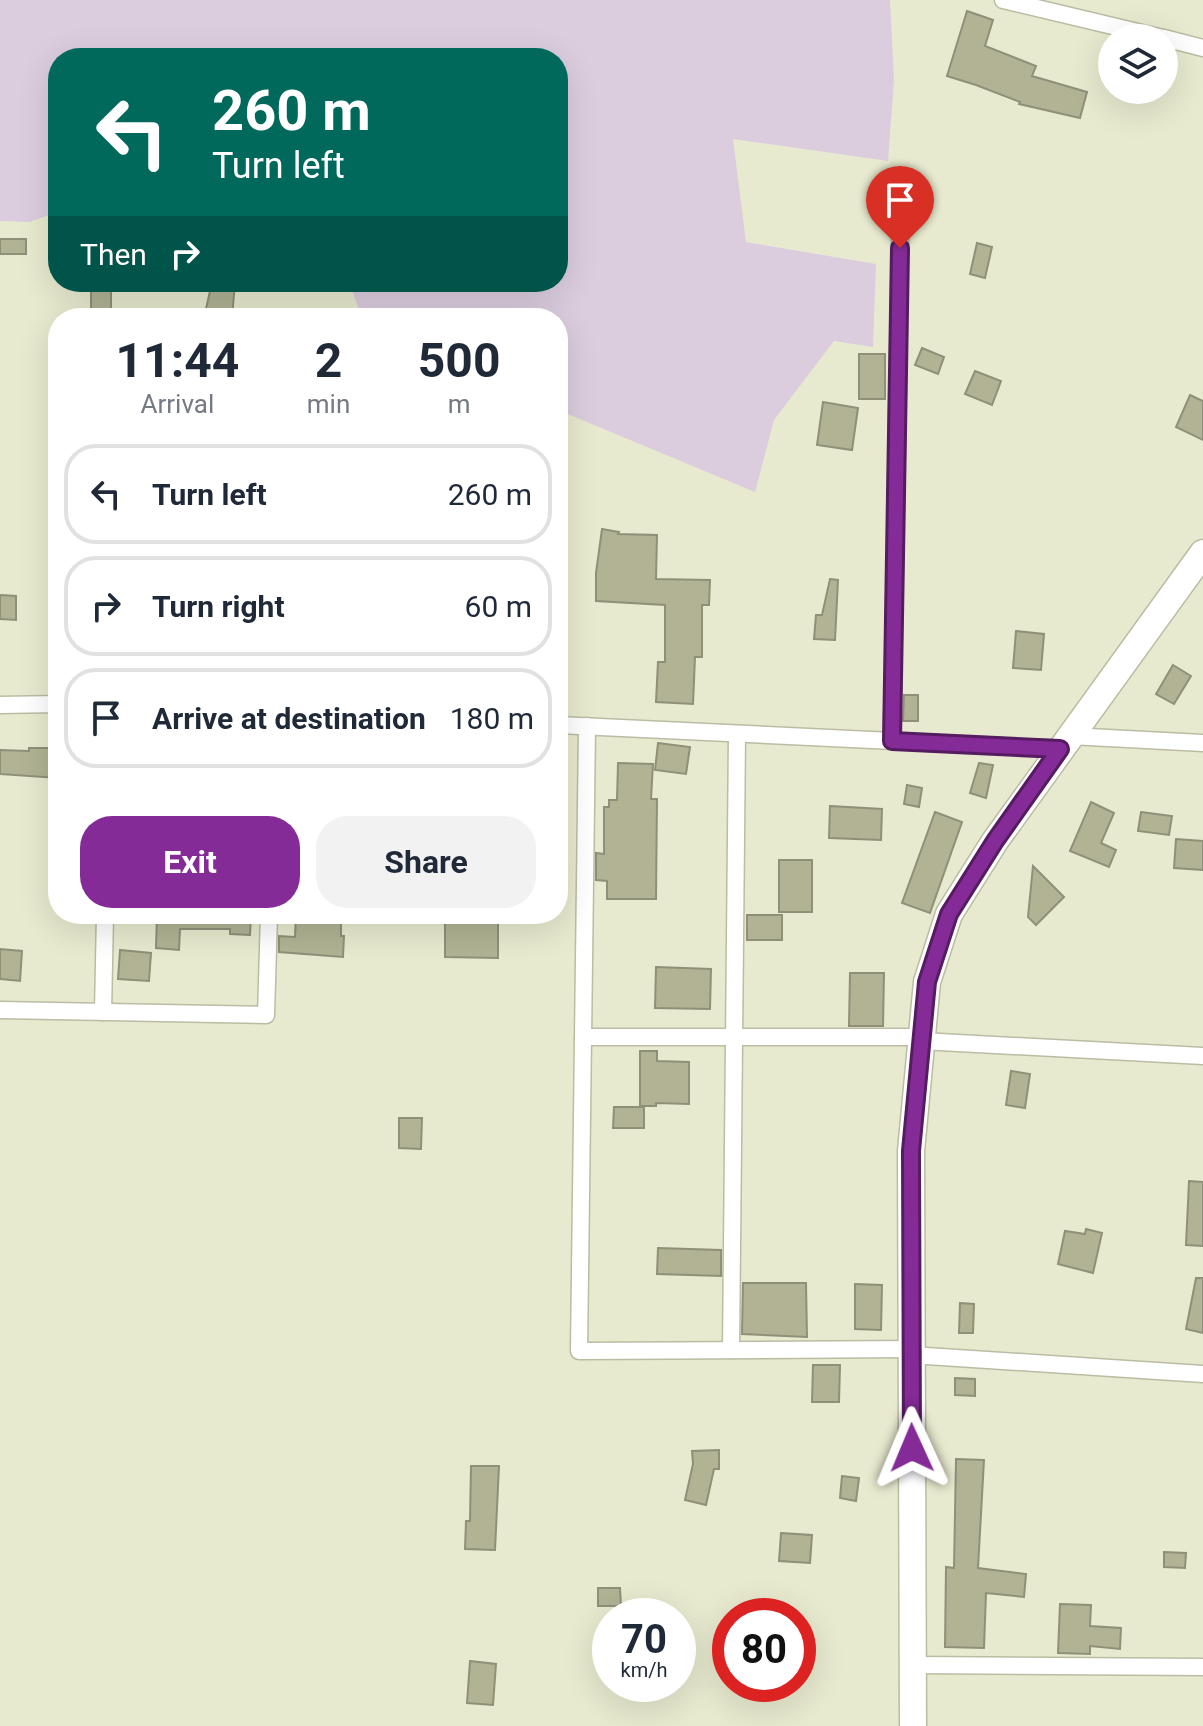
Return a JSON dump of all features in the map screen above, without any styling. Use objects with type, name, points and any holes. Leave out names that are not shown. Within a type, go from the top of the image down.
[{"type":"highway","points":[[913,1726],[911,1151],[927,982],[949,914],[995,841],[1203,553]]},
{"type":"street","points":[[1003,0],[1105,24]]},
{"type":"street","points":[[1178,42],[1203,48]]},
{"type":"street","points":[[892,741],[901,187]]},
{"type":"street","points":[[0,705],[48,704]]},
{"type":"street","points":[[568,725],[892,741],[1203,743]]},
{"type":"street","points":[[587,726],[579,1351],[910,1352],[1203,1374]]},
{"type":"street","points":[[731,1350],[737,734]]},
{"type":"street","points":[[103,1012],[105,924]]},
{"type":"street","points":[[0,1010],[266,1015],[269,924]]},
{"type":"street","points":[[583,1037],[922,1039],[1203,1056]]},
{"type":"street","points":[[915,1665],[1203,1667]]},
{"type":"shaded area","points":[[0,0],[890,0],[894,80],[888,161],[733,139],[746,242],[876,264],[873,347],[834,341],[774,420],[755,492],[568,414],[568,308],[358,308],[353,292],[568,292],[568,48],[48,48],[48,215],[29,222],[0,221]]},
{"type":"building","points":[[967,11],[993,20],[985,46],[1036,66],[1032,76],[1087,92],[1080,118],[1019,104],[947,76]]},
{"type":"building","points":[[0,239],[26,239],[26,254],[0,254]]},
{"type":"building","points":[[977,243],[992,247],[985,278],[970,274]]},
{"type":"building","points":[[91,292],[111,292],[111,308],[91,308]]},
{"type":"building","points":[[210,292],[234,292],[233,308],[206,308]]},
{"type":"building","points":[[922,348],[944,357],[938,374],[915,365]]},
{"type":"building","points":[[859,354],[885,354],[885,399],[859,399]]},
{"type":"building","points":[[975,371],[1001,381],[992,405],[965,394]]},
{"type":"building","points":[[1190,395],[1203,401],[1203,440],[1176,427]]},
{"type":"building","points":[[823,402],[858,408],[852,450],[817,445]]},
{"type":"building","points":[[602,529],[618,534],[657,535],[656,579],[710,580],[709,605],[702,605],[702,657],[695,657],[693,704],[656,702],[658,662],[665,662],[665,605],[596,601]]},
{"type":"building","points":[[830,579],[838,580],[835,640],[814,639],[816,615],[822,615]]},
{"type":"building","points":[[0,595],[16,596],[16,620],[0,619]]},
{"type":"building","points":[[1016,631],[1044,634],[1041,670],[1013,668]]},
{"type":"building","points":[[1173,665],[1191,676],[1174,704],[1156,694]]},
{"type":"building","points":[[904,695],[918,695],[918,721],[903,721]]},
{"type":"building","points":[[658,743],[690,747],[686,774],[655,770]]},
{"type":"building","points":[[29,748],[48,748],[48,777],[0,774],[0,750],[29,751]]},
{"type":"building","points":[[618,763],[653,764],[651,799],[657,799],[656,899],[607,899],[607,881],[596,880],[596,853],[604,854],[604,807],[609,807],[609,800],[617,800]]},
{"type":"building","points":[[979,763],[993,765],[986,798],[970,793]]},
{"type":"building","points":[[907,785],[922,788],[919,807],[904,804]]},
{"type":"building","points":[[1091,802],[1114,813],[1101,843],[1116,850],[1109,867],[1070,851]]},
{"type":"building","points":[[830,806],[882,809],[881,840],[829,838]]},
{"type":"building","points":[[935,812],[962,822],[930,913],[902,903]]},
{"type":"building","points":[[1141,812],[1172,816],[1169,835],[1138,831]]},
{"type":"building","points":[[1176,839],[1203,841],[1203,870],[1174,868]]},
{"type":"building","points":[[779,860],[812,860],[812,912],[779,912]]},
{"type":"building","points":[[1033,866],[1064,897],[1036,925],[1028,917]]},
{"type":"building","points":[[747,915],[782,915],[782,940],[747,940]]},
{"type":"building","points":[[157,924],[251,924],[250,935],[230,934],[230,929],[180,929],[179,950],[156,948]]},
{"type":"building","points":[[296,924],[341,924],[343,957],[279,952],[279,936],[295,937]]},
{"type":"building","points":[[445,924],[498,924],[498,958],[445,957]]},
{"type":"building","points":[[0,949],[22,951],[20,981],[0,979]]},
{"type":"building","points":[[120,950],[151,953],[149,981],[118,979]]},
{"type":"building","points":[[656,967],[711,969],[710,1009],[655,1008]]},
{"type":"building","points":[[850,973],[884,973],[883,1026],[849,1026]]},
{"type":"building","points":[[640,1051],[657,1051],[657,1061],[689,1062],[689,1104],[640,1106]]},
{"type":"building","points":[[1011,1071],[1030,1074],[1025,1108],[1006,1105]]},
{"type":"building","points":[[614,1107],[644,1107],[644,1128],[613,1128]]},
{"type":"building","points":[[399,1118],[422,1118],[421,1149],[399,1148]]},
{"type":"building","points":[[1189,1181],[1203,1182],[1203,1246],[1186,1245]]},
{"type":"building","points":[[1086,1229],[1102,1233],[1093,1273],[1058,1264],[1065,1231],[1085,1234]]},
{"type":"building","points":[[658,1248],[721,1250],[721,1276],[657,1274]]},
{"type":"building","points":[[1196,1278],[1203,1278],[1203,1333],[1186,1329]]},
{"type":"building","points":[[743,1283],[806,1283],[807,1337],[742,1334]]},
{"type":"building","points":[[855,1284],[882,1285],[881,1330],[855,1329]]},
{"type":"building","points":[[960,1303],[974,1304],[973,1333],[959,1333]]},
{"type":"building","points":[[813,1365],[840,1365],[839,1402],[812,1402]]},
{"type":"building","points":[[955,1378],[975,1379],[975,1396],[955,1395]]},
{"type":"building","points":[[719,1450],[719,1469],[714,1469],[706,1505],[685,1500],[693,1464],[692,1451]]},
{"type":"building","points":[[956,1459],[984,1460],[978,1568],[1026,1574],[1024,1597],[986,1593],[984,1648],[945,1647],[946,1567],[954,1568]]},
{"type":"building","points":[[471,1466],[499,1466],[495,1550],[465,1549],[466,1521],[470,1521]]},
{"type":"building","points":[[842,1476],[859,1478],[856,1501],[840,1498]]},
{"type":"building","points":[[781,1533],[812,1535],[810,1563],[779,1561]]},
{"type":"building","points":[[1164,1552],[1186,1553],[1185,1568],[1164,1567]]},
{"type":"building","points":[[598,1588],[620,1588],[621,1598],[598,1598]]},
{"type":"building","points":[[1060,1604],[1091,1605],[1090,1626],[1121,1628],[1120,1649],[1090,1646],[1090,1654],[1058,1653]]},
{"type":"building","points":[[470,1661],[496,1664],[493,1705],[467,1703]]},
{"type":"route","points":[[900,248],[892,741],[1060,749],[995,841],[949,914],[927,982],[911,1151],[912,1448]]}]
